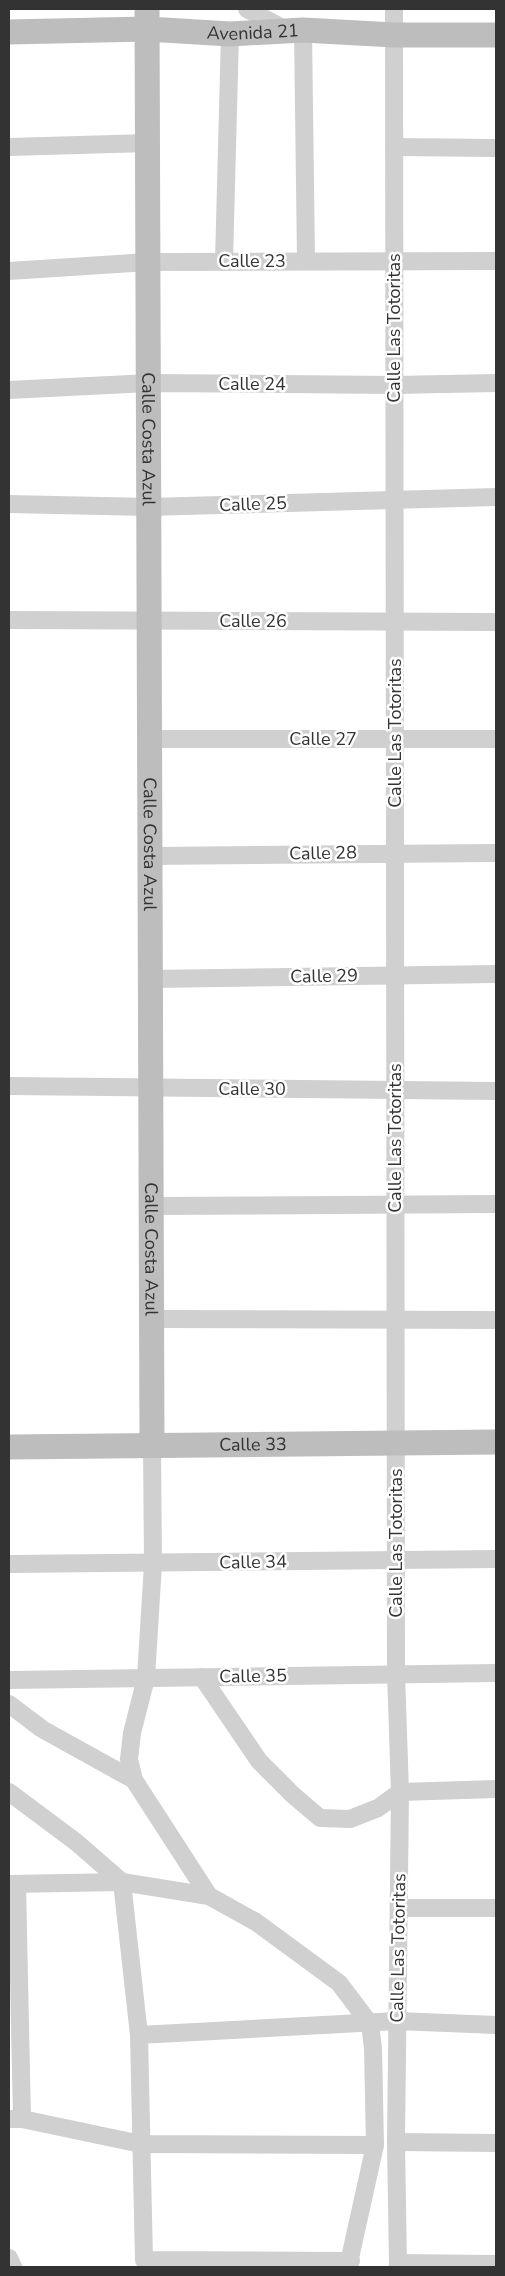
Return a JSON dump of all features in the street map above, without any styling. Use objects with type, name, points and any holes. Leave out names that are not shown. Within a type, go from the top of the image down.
[{"type":"street","points":[[247,9],[295,30],[306,261]]},
{"type":"street","name":"Calle Las Totoritas","points":[[394,9],[396,1673],[400,1792],[396,2142],[398,2265]]},
{"type":"street","name":"Avenida 21","points":[[9,32],[147,19],[230,34],[295,30],[394,34],[496,35]]},
{"type":"street","name":"Calle Costa Azul","points":[[134,1780],[129,1759],[132,1733],[146,1678],[153,1564],[147,19]]},
{"type":"street","points":[[224,262],[230,34]]},
{"type":"street","points":[[9,147],[148,143]]},
{"type":"street","points":[[394,147],[496,148]]},
{"type":"street","name":"Calle 23","points":[[9,271],[148,262],[496,260]]},
{"type":"street","name":"Calle 24","points":[[9,390],[149,383],[394,385],[496,383]]},
{"type":"street","name":"Calle 25","points":[[9,504],[149,507],[496,497]]},
{"type":"street","name":"Calle 26","points":[[9,620],[496,622]]},
{"type":"street","name":"Calle 27","points":[[150,740],[496,739]]},
{"type":"street","name":"Calle 28","points":[[150,856],[395,852],[496,853]]},
{"type":"street","name":"Calle 29","points":[[151,979],[496,974]]},
{"type":"street","name":"Calle 30","points":[[9,1086],[496,1091]]},
{"type":"street","points":[[152,1206],[496,1204]]},
{"type":"street","points":[[152,1319],[496,1320]]},
{"type":"street","name":"Calle 33","points":[[9,1447],[496,1442]]},
{"type":"street","name":"Calle 34","points":[[9,1564],[496,1559]]},
{"type":"street","name":"Calle 35","points":[[9,1680],[496,1673]]},
{"type":"street","points":[[202,1677],[259,1761],[293,1795],[320,1818],[350,1819],[378,1808],[400,1792],[496,1789]]},
{"type":"street","points":[[9,1704],[42,1729],[134,1780],[209,1896]]},
{"type":"street","points":[[9,1792],[76,1842],[122,1882],[139,2035],[141,2144],[144,2260],[349,2264],[375,2145],[373,2048],[370,2024],[339,1983],[256,1922],[209,1896],[122,1882],[13,1884],[15,2119],[141,2144],[375,2145]]},
{"type":"street","points":[[399,1908],[496,1908]]},
{"type":"street","points":[[139,2035],[370,2024],[397,2021],[496,2025]]},
{"type":"street","points":[[396,2142],[496,2143]]},
{"type":"street","points":[[9,2258],[12,2267]]},
{"type":"street","points":[[398,2265],[496,2264]]}]
